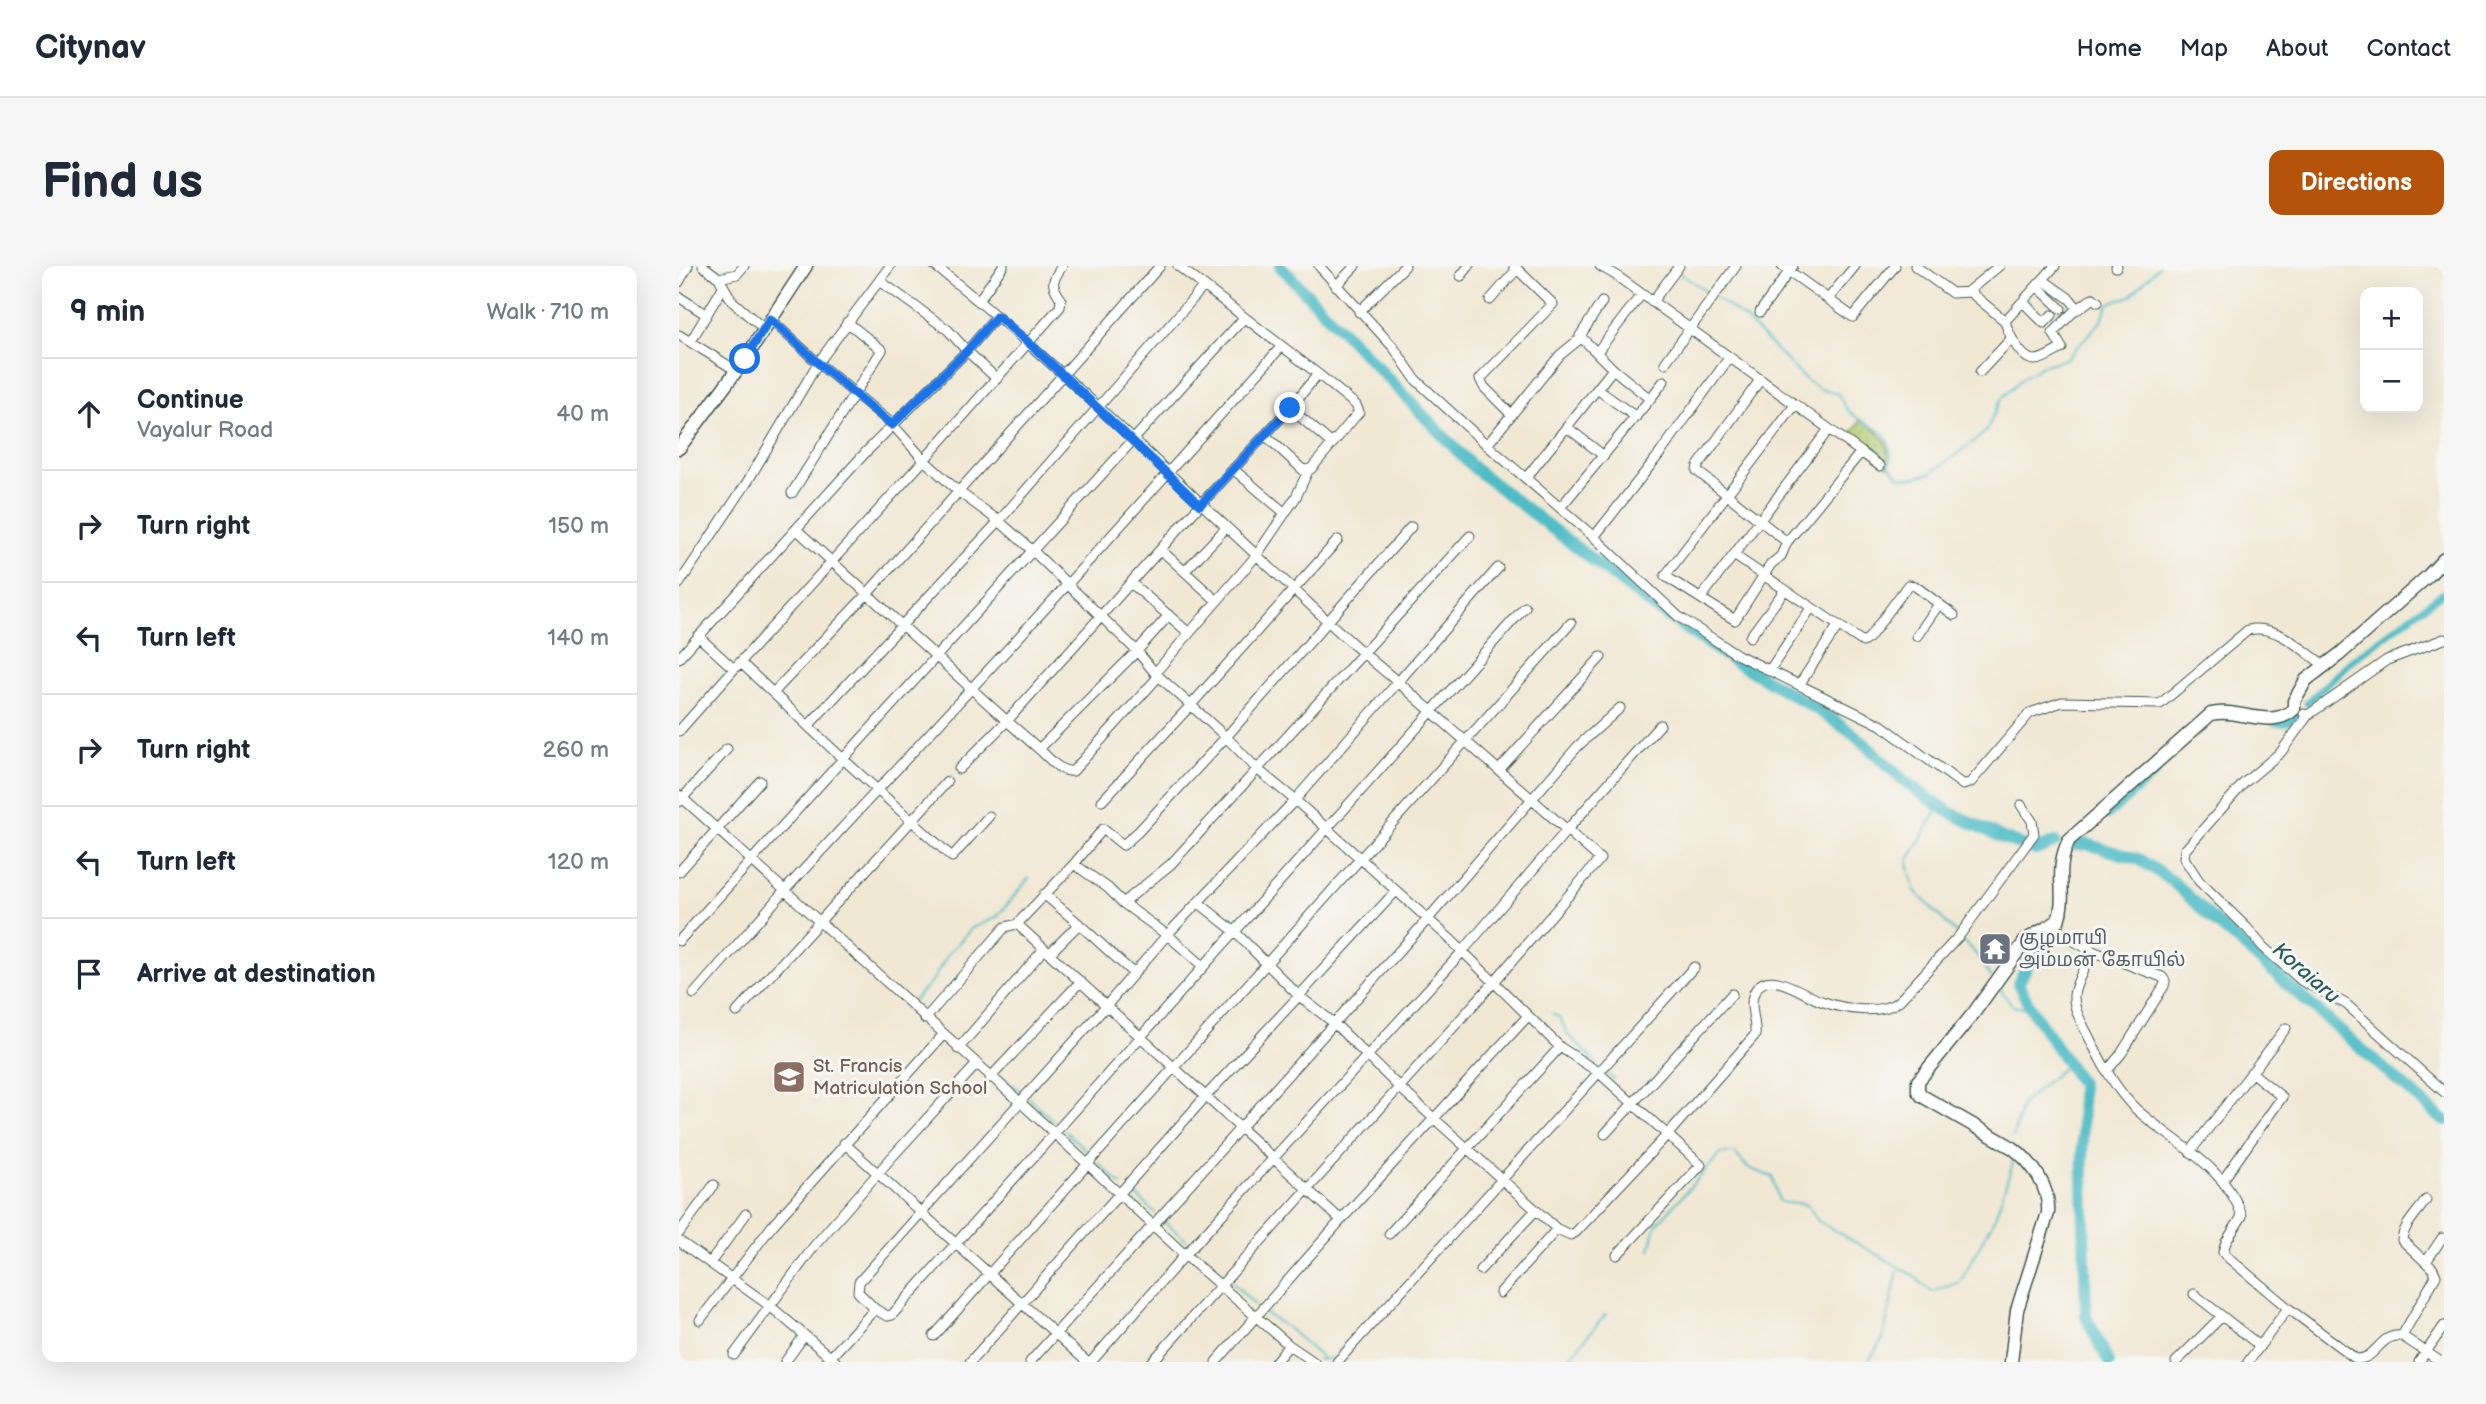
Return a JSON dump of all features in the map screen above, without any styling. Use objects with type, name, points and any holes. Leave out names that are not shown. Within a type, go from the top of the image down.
[{"type":"street","points":[[679,282],[688,266]]},
{"type":"street","points":[[702,266],[721,283],[746,315],[767,324],[855,392],[959,492],[999,521],[1034,552],[1137,651],[1157,675],[1257,769],[1328,828],[1560,1047],[1598,1072],[1701,1165],[1617,1255]]},
{"type":"street","points":[[691,341],[707,315],[721,283],[737,274],[744,266]]},
{"type":"street","points":[[679,448],[737,371],[806,266]]},
{"type":"street","points":[[679,584],[746,484],[818,363],[890,266]]},
{"type":"street","points":[[935,266],[1029,343],[1225,529],[1600,859],[1494,982],[1152,1362]]},
{"type":"street","points":[[979,300],[1003,266]]},
{"type":"street","points":[[679,731],[925,460],[1062,303],[1052,284],[1062,266]]},
{"type":"street","points":[[773,693],[868,593],[1160,266]]},
{"type":"street","points":[[796,529],[1060,768],[1067,772],[1073,771],[1256,556],[1296,497],[1308,471],[1356,416],[1358,409],[1318,374],[1178,266]]},
{"type":"street","points":[[1319,266],[1394,348],[1416,380],[1594,537],[1679,617],[1738,655],[1881,725],[1959,784],[1967,785],[2030,713],[2062,702],[2160,704],[2248,630],[2259,628],[2280,634],[2325,665]]},
{"type":"street","points":[[1336,286],[1355,266]]},
{"type":"street","points":[[1360,312],[1405,266]]},
{"type":"street","points":[[1461,276],[1469,266]]},
{"type":"street","points":[[1600,266],[1617,270],[1641,295],[1880,466]]},
{"type":"street","points":[[1665,363],[1736,266]]},
{"type":"street","points":[[1828,299],[1855,266]]},
{"type":"street","points":[[1760,312],[1788,268],[1853,317],[1895,266]]},
{"type":"street","points":[[1915,266],[1957,295],[1967,292],[1999,266]]},
{"type":"street","points":[[2005,321],[2056,266]]},
{"type":"street","points":[[1490,300],[1515,267],[1553,304],[1480,379],[1484,387],[1512,415]]},
{"type":"street","points":[[1652,302],[1676,269]]},
{"type":"street","points":[[880,281],[948,330],[997,379]]},
{"type":"street","points":[[2040,283],[2070,299],[2077,308]]},
{"type":"street","points":[[2023,302],[2044,323],[2057,312],[2040,283]]},
{"type":"street","points":[[808,726],[999,521],[1204,286]]},
{"type":"street","points":[[1967,292],[2005,321],[2010,340],[2030,359],[2036,360],[2062,348],[2053,333],[2077,308],[2080,309],[2093,299],[2098,302]]},
{"type":"street","points":[[1597,352],[1641,295]]},
{"type":"street","points":[[679,297],[707,315]]},
{"type":"street","points":[[1602,302],[1581,332],[1581,338],[1650,399]]},
{"type":"street","points":[[679,659],[892,425],[967,351],[997,316]]},
{"type":"street","points":[[679,941],[1244,318]]},
{"type":"street","points":[[792,492],[882,349],[848,322]]},
{"type":"street","points":[[679,335],[737,371]]},
{"type":"street","points":[[1487,445],[1560,355],[1581,338]]},
{"type":"street","points":[[1980,372],[2010,340]]},
{"type":"street","points":[[694,994],[785,890],[972,689],[1282,346]]},
{"type":"street","points":[[1594,537],[1661,452],[1729,358]]},
{"type":"street","points":[[1526,478],[1613,369]]},
{"type":"street","points":[[959,769],[1102,617],[1318,374]]},
{"type":"street","points":[[1760,380],[1697,471],[1787,542]]},
{"type":"street","points":[[1560,508],[1664,381]]},
{"type":"street","points":[[1597,389],[1636,417]]},
{"type":"street","points":[[1795,405],[1665,576],[1735,620],[1772,564],[1781,556],[1787,542],[1861,452]]},
{"type":"street","points":[[1290,408],[1332,444]]},
{"type":"street","points":[[1568,428],[1604,456]]},
{"type":"street","points":[[1701,598],[1829,429]]},
{"type":"street","points":[[1265,435],[1303,470],[1308,471]]},
{"type":"street","points":[[1233,469],[1285,513]]},
{"type":"street","points":[[925,1019],[1005,927],[1017,924],[1103,829],[1123,845],[1138,832],[1226,737],[1411,527]]},
{"type":"street","points":[[1185,572],[1225,529]]},
{"type":"street","points":[[1123,903],[1171,864],[1470,536]]},
{"type":"street","points":[[1102,801],[1338,540]]},
{"type":"street","points":[[1160,550],[1217,601]]},
{"type":"street","points":[[1735,556],[1863,642],[1908,585],[1915,586],[1954,615]]},
{"type":"street","points":[[2308,715],[2300,713],[2294,701],[2306,680],[2340,654],[2444,559]]},
{"type":"street","points":[[1498,568],[1295,800],[1166,936],[859,1282],[857,1292],[875,1309],[887,1316],[892,1315],[1525,607]]},
{"type":"street","points":[[1131,583],[1189,633]]},
{"type":"street","points":[[1750,637],[1784,591]]},
{"type":"street","points":[[1917,636],[1939,604]]},
{"type":"street","points":[[1769,671],[1811,608]]},
{"type":"street","points":[[1039,749],[1169,615]]},
{"type":"street","points":[[934,1336],[1571,623]]},
{"type":"street","points":[[1799,685],[1838,626]]},
{"type":"street","points":[[698,636],[773,693],[952,857],[989,816]]},
{"type":"street","points":[[2444,639],[2388,660],[2308,715],[2281,752],[2244,783],[2185,850],[2184,858],[2199,881],[2263,947],[2301,981],[2346,1004],[2444,1092]]},
{"type":"street","points":[[1499,770],[1601,657]]},
{"type":"street","points":[[2011,1362],[2017,1310],[2045,1223],[2049,1200],[2026,1157],[1938,1107],[1922,1096],[1917,1086],[2026,940],[2058,921],[2061,912],[2060,865],[2069,840],[2211,714],[2223,711],[2277,719],[2288,715],[2295,706]]},
{"type":"street","points":[[1030,1362],[1427,920],[1578,746],[1620,708]]},
{"type":"street","points":[[844,1143],[1089,1362],[1462,952],[1660,725]]},
{"type":"street","points":[[727,749],[680,798],[1053,1132],[1185,1255],[1289,1345],[1314,1362]]},
{"type":"street","points":[[679,872],[760,780]]},
{"type":"street","points":[[737,1012],[947,782]]},
{"type":"street","points":[[1199,903],[1234,931],[1299,996],[1335,1023],[1399,1087],[1557,1229],[1571,1235],[1668,1134],[1755,1035],[1752,1018],[1753,996],[1763,983],[1771,981],[1789,985],[1833,1005],[1876,1010],[1893,1005],[1959,936],[2034,834],[2032,821],[2021,805]]},
{"type":"street","points":[[1074,864],[1108,888],[1203,966]]},
{"type":"street","points":[[969,1362],[1207,1095],[1396,891]]},
{"type":"street","points":[[1044,894],[1134,974]]},
{"type":"street","points":[[1017,924],[1341,1220]]},
{"type":"street","points":[[958,1049],[1047,951],[1079,925]]},
{"type":"street","points":[[2049,928],[2092,951],[2162,977],[2165,981],[2121,1054],[2107,1071]]},
{"type":"street","points":[[2092,951],[2074,998],[2077,1013],[2107,1071],[2136,1110],[2223,1180],[2242,1216],[2226,1242],[2225,1255],[2288,1308],[2356,1359],[2367,1357],[2389,1336],[2402,1336],[2441,1362]]},
{"type":"street","points":[[1337,1362],[1694,967]]},
{"type":"street","points":[[990,1078],[1080,982]]},
{"type":"street","points":[[1605,1134],[1732,994]]},
{"type":"street","points":[[1216,1362],[1341,1220],[1527,1017]]},
{"type":"street","points":[[2190,1152],[2286,1028]]},
{"type":"street","points":[[700,1320],[772,1227],[844,1143],[943,1035]]},
{"type":"street","points":[[1389,1234],[1560,1047]]},
{"type":"street","points":[[734,1355],[815,1245],[977,1065]]},
{"type":"street","points":[[2223,1180],[2282,1097],[2251,1072]]},
{"type":"street","points":[[679,1233],[713,1185]]},
{"type":"street","points":[[2402,1336],[2436,1276],[2434,1269],[2406,1244],[2402,1236],[2426,1200]]},
{"type":"street","points":[[1480,1270],[1536,1210]]},
{"type":"street","points":[[710,1263],[746,1214]]},
{"type":"street","points":[[1500,1293],[1557,1229]]},
{"type":"street","points":[[2426,1262],[2442,1238]]},
{"type":"street","points":[[679,1241],[770,1307],[831,1360],[875,1309]]},
{"type":"street","points":[[2194,1294],[2260,1346]]},
{"type":"street","points":[[2248,1362],[2288,1308]]},
{"type":"street","points":[[2176,1362],[2222,1316]]},
{"type":"street","points":[[2419,1362],[2444,1326]]},
{"type":"street","points":[[785,1362],[804,1336]]},
{"type":"street","points":[[1275,1362],[1289,1345]]},
{"type":"green space","points":[[1861,420],[1883,438],[1888,450],[1888,466],[1849,436]]},
{"type":"waterway","points":[[1280,266],[1475,469],[1651,605],[1732,660],[1815,708],[1856,736],[1909,785],[1949,812],[2005,839],[2036,850],[2055,842]]},
{"type":"waterway","points":[[1716,298],[1743,317],[1807,381],[1820,389],[1838,394],[1855,417],[1884,434],[1890,451],[1890,466],[1900,477],[1911,478],[1931,473],[1976,440],[1986,431],[2001,399],[2010,390],[2024,377],[2044,365],[2066,359],[2101,321],[2108,305],[2131,296],[2159,266]]},
{"type":"waterway","points":[[1679,273],[1712,295]]},
{"type":"waterway","points":[[2307,703],[2351,661],[2444,592]]},
{"type":"waterway","points":[[2276,721],[2300,716]]},
{"type":"waterway","points":[[2107,814],[2154,773]]},
{"type":"waterway","points":[[1940,805],[1908,862],[1914,890],[1956,933]]},
{"type":"waterway","name":"Koraiaru","points":[[2074,845],[2086,844],[2139,859],[2172,881],[2444,1121]]},
{"type":"waterway","points":[[912,1002],[933,980],[948,954],[972,928],[997,917],[1029,878]]},
{"type":"waterway","points":[[2050,935],[2033,955],[2018,984],[2081,1084],[2086,1317],[2109,1362]]},
{"type":"waterway","points":[[1962,940],[1976,954],[1991,978]]},
{"type":"waterway","points":[[1999,988],[2013,1006],[2032,1010]]},
{"type":"waterway","points":[[1552,1013],[1560,1018],[1568,1035],[1599,1065]]},
{"type":"waterway","points":[[2013,1137],[2022,1104],[2068,1065]]},
{"type":"waterway","points":[[1605,1071],[1613,1079]]},
{"type":"waterway","points":[[999,1075],[1021,1091]]},
{"type":"waterway","points":[[1029,1098],[1054,1121]]},
{"type":"waterway","points":[[1064,1130],[1089,1153]]},
{"type":"waterway","points":[[1650,1250],[1656,1225],[1721,1153],[1735,1153],[1748,1168],[1773,1177],[1779,1201],[1804,1204],[1818,1221],[1913,1275],[1932,1292],[1960,1282],[1995,1217],[2013,1163],[2012,1155]]},
{"type":"waterway","points":[[1098,1163],[1121,1184]]},
{"type":"waterway","points":[[1130,1189],[1155,1213]]},
{"type":"waterway","points":[[1163,1221],[1186,1240]]},
{"type":"waterway","points":[[1198,1251],[1223,1274]]},
{"type":"waterway","points":[[1868,1362],[1883,1339],[1898,1270]]},
{"type":"waterway","points":[[1233,1283],[1258,1308]]},
{"type":"waterway","points":[[1266,1314],[1289,1329],[1322,1358]]},
{"type":"waterway","points":[[1566,1362],[1606,1314]]},
{"type":"waterway","points":[[1318,1360],[1335,1358]]},
{"type":"place","name":"குழமாயி அம்மன் கோயில்","points":[[1995,949]]},
{"type":"place","name":"St. Francis Matriculation School","points":[[789,1077]]},
{"type":"route","points":[[745,359],[770,319],[892,425],[967,351],[997,316],[1200,505],[1290,408]]}]
